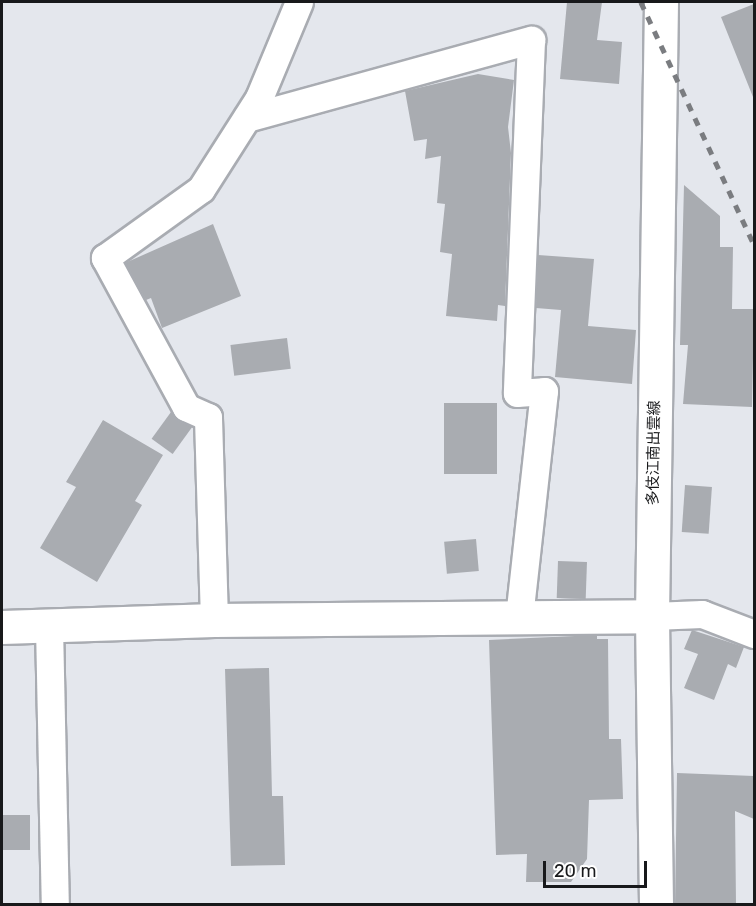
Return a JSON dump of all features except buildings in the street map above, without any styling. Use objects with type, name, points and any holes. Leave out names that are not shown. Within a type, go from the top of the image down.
[{"type":"main road","name":"多伎江南出雲線","points":[[656,904],[652,616],[662,2]]},
{"type":"main road","points":[[2,627],[214,620],[652,616]]},
{"type":"street","points":[[214,620],[208,417],[186,407],[105,258],[201,189],[259,98],[299,2]]},
{"type":"street","points":[[247,118],[531,40],[517,393],[544,391],[519,617]]},
{"type":"street","points":[[652,616],[702,614],[754,634]]},
{"type":"street","points":[[49,626],[55,904]]},
{"type":"railway","points":[[641,2],[754,244]]}]
